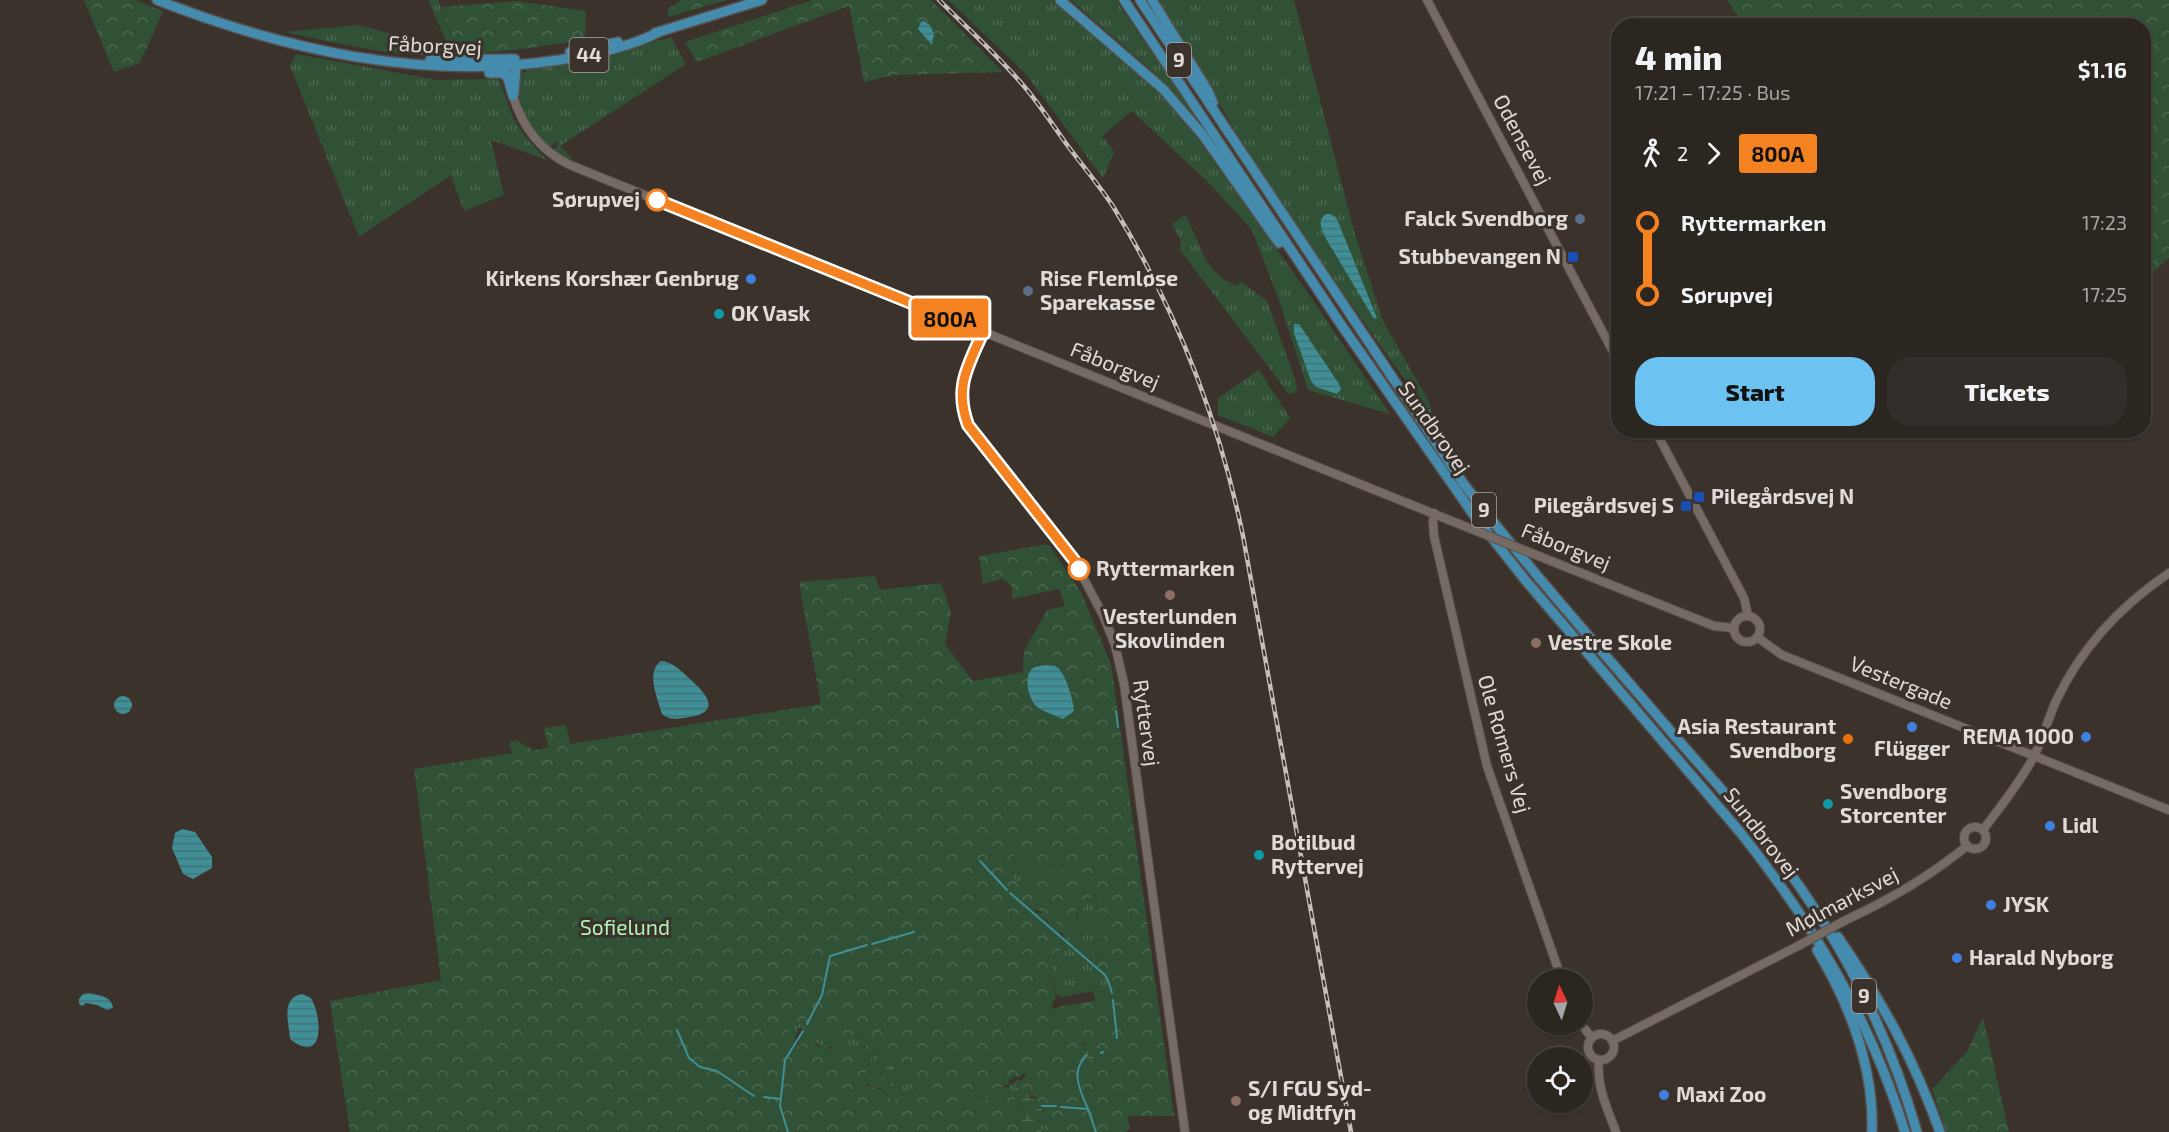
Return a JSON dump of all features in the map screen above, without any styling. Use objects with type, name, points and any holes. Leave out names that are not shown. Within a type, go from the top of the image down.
[{"type":"main road","name":"Fåborgvej","points":[[157,0],[210,21],[245,31],[308,47],[432,72],[499,72],[510,67]]},
{"type":"main road","name":"44","points":[[510,67],[659,32],[762,0]]},
{"type":"main road","points":[[1060,0],[1138,66],[1202,134],[1342,326]]},
{"type":"main road","name":"Sundbrovej","points":[[1124,0],[1445,477],[1498,546],[1740,832],[1789,898],[1836,969],[1861,1019],[1885,1075],[1905,1132]]},
{"type":"main road","name":"Sundbrovej","points":[[1140,0],[1470,492],[1513,549],[1748,821],[1788,871],[1838,948],[1871,1008],[1896,1066],[1917,1132]]},
{"type":"main road","points":[[1152,0],[1208,91],[1219,120]]},
{"type":"main road","name":"Fåborgvej","points":[[352,55],[510,67]]},
{"type":"main road","points":[[510,67],[513,96]]},
{"type":"main road","points":[[510,67],[513,96]]},
{"type":"main road","points":[[1788,871],[1814,902],[1883,1005],[1918,1073],[1940,1132]]},
{"type":"main road","points":[[1789,898],[1852,1018],[1860,1044],[1872,1106],[1872,1132]]},
{"type":"street","name":"Odensevej","points":[[1427,0],[1611,348]]},
{"type":"street","name":"Fåborgvej","points":[[513,96],[531,134],[548,151],[565,163],[1714,626],[1734,628]]},
{"type":"street","name":"Ryttervej","points":[[983,332],[966,370],[961,392],[962,407],[968,425],[1074,560],[1100,608],[1115,645],[1124,684],[1185,1132]]},
{"type":"street","points":[[1659,438],[1744,598],[1748,616]]},
{"type":"street","name":"Ole Rømers Vej","points":[[1434,513],[1434,537],[1486,766],[1558,969]]},
{"type":"street","points":[[1983,830],[2034,756],[2058,697],[2083,655],[2121,611],[2169,573]]},
{"type":"street","points":[[1748,616],[1755,619],[1759,626],[1756,637],[1748,642],[1736,636],[1734,628],[1740,618],[1748,616]]},
{"type":"street","name":"Vestergade","points":[[1756,637],[1782,655],[2169,810]]},
{"type":"street","points":[[1976,827],[1983,830],[1986,835],[1984,845],[1974,849],[1967,846],[1964,837],[1966,831],[1976,827]]},
{"type":"street","name":"Mølmarksvej","points":[[1612,1041],[1909,887],[1943,866],[1967,846]]},
{"type":"street","points":[[1603,1034],[1612,1041],[1612,1053],[1607,1058],[1599,1060],[1588,1051],[1588,1044],[1592,1038],[1603,1034]]},
{"type":"street","points":[[1599,1060],[1600,1086],[1616,1132]]},
{"type":"green space","points":[[84,0],[135,0],[163,11],[140,63],[114,72]]},
{"type":"green space","points":[[428,0],[438,0],[457,52],[441,55],[397,53],[284,32],[359,25],[450,50]]},
{"type":"green space","points":[[681,0],[727,0],[668,17],[668,9]]},
{"type":"green space","points":[[813,0],[931,0],[1003,72],[894,75],[864,82],[849,6],[697,62],[685,42]]},
{"type":"green space","points":[[948,0],[1052,0],[1143,78],[1180,114],[1308,293],[1390,414],[1308,390],[1280,303],[1252,230],[1209,183],[1132,111],[1102,136],[1114,152],[1103,178],[1025,73]]},
{"type":"green space","points":[[1071,0],[1116,0],[1198,120],[1162,80]]},
{"type":"green space","points":[[1159,0],[1294,0],[1354,231],[1383,321],[1428,400],[1435,423],[1268,184]]},
{"type":"green space","points":[[1727,0],[2169,0],[2169,258],[2151,274],[2151,18],[1739,18]]},
{"type":"green space","points":[[516,1],[586,11],[585,40],[472,54],[456,48],[441,7]]},
{"type":"green space","points":[[671,37],[686,64],[560,146],[572,158],[570,161],[553,150],[558,145],[556,142],[550,147],[526,116],[519,97],[518,77],[527,70],[596,58]]},
{"type":"green space","points":[[296,54],[437,80],[499,79],[513,118],[527,139],[547,160],[491,140],[504,195],[464,211],[451,175],[359,237],[290,66]]},
{"type":"green space","points":[[1185,215],[1204,256],[1217,274],[1238,286],[1241,281],[1267,301],[1295,379],[1297,391],[1294,393],[1289,394],[1180,250],[1181,241],[1172,224]]},
{"type":"green space","points":[[1259,370],[1290,418],[1273,437],[1218,415],[1218,398]]},
{"type":"green space","name":"Sofielund","points":[[1048,544],[1081,592],[1111,664],[1174,1116],[1128,1116],[1129,1128],[1126,1132],[1040,1132],[1044,1123],[1038,1119],[1043,1110],[1041,1103],[1037,1102],[1036,1096],[1029,1097],[1028,1092],[1014,1082],[1018,1079],[1021,1081],[1027,1074],[1024,1073],[1020,1077],[1010,1079],[1008,1082],[1010,1084],[996,1088],[987,1086],[977,1101],[982,1103],[993,1097],[994,1093],[1009,1091],[1012,1096],[1016,1096],[1022,1114],[1016,1124],[1023,1132],[350,1132],[330,1001],[441,980],[414,769],[513,753],[509,746],[511,741],[516,740],[533,750],[548,748],[544,728],[566,725],[570,744],[821,704],[799,582],[875,576],[880,590],[941,583],[951,612],[945,644],[973,681],[1023,672],[1024,651],[1047,610],[1065,606],[1059,589],[1012,599],[1012,586],[1002,579],[983,584],[979,556]],"holes":[[[1030,671],[1058,717],[1035,706],[1029,697]],[[1012,850],[1017,852],[1017,857],[1023,862],[1020,864],[1025,867],[1038,864],[1040,868],[1041,865],[1046,865],[1045,862],[1051,860],[1056,853],[1060,854],[1058,866],[1065,867],[1065,870],[1039,873],[1018,884],[1010,875],[1020,866],[1014,862]],[[1096,897],[1104,945],[1096,953],[1101,957],[1096,965],[1100,970],[1099,974],[1102,977],[1105,976],[1109,983],[1112,998],[1052,1008],[1052,1003],[1056,999],[1053,987],[1055,986],[1048,976],[1053,971],[1051,966],[1056,964],[1060,940],[1066,949],[1071,943],[1069,935],[1063,938],[1059,934],[1062,932],[1061,929],[1055,929],[1047,934],[1050,928],[1027,909],[1039,910],[1042,914],[1037,913],[1037,915],[1047,920],[1048,924],[1055,922],[1067,933],[1071,933],[1077,927],[1076,910],[1086,908],[1085,903],[1087,898]],[[800,1022],[808,1025],[816,1024],[821,1031],[838,1035],[866,1035],[866,1046],[853,1054],[848,1049],[839,1052],[836,1046],[827,1050],[829,1045],[827,1044],[817,1047],[818,1045],[811,1041],[798,1046],[796,1042],[787,1039],[790,1033],[787,1026],[796,1026]],[[1091,1038],[1091,1042],[1097,1042],[1100,1057],[1097,1060],[1089,1059],[1079,1051],[1080,1047]],[[898,1047],[896,1052],[900,1061],[907,1063],[901,1066],[904,1069],[909,1064],[906,1075],[909,1079],[908,1091],[904,1095],[899,1095],[895,1100],[891,1100],[877,1088],[866,1086],[870,1059],[879,1048],[881,1051],[890,1052]]]},
{"type":"green space","points":[[1012,849],[1024,861],[1031,865],[1036,866],[1037,864],[1040,868],[1056,852],[1060,854],[1058,866],[1065,867],[1065,870],[1045,872],[1017,884],[1010,875],[1016,870],[1017,864],[1013,860]]},
{"type":"green space","points":[[1096,897],[1104,945],[1096,954],[1101,957],[1098,966],[1100,974],[1104,975],[1110,983],[1113,998],[1096,1001],[1093,991],[1060,997],[1059,994],[1055,995],[1054,982],[1049,980],[1048,976],[1052,972],[1050,967],[1057,955],[1060,940],[1065,948],[1068,936],[1064,937],[1061,930],[1047,934],[1026,908],[1036,911],[1037,915],[1046,920],[1046,923],[1054,922],[1061,926],[1076,923],[1078,918],[1076,910],[1085,905],[1087,898]]},
{"type":"green space","points":[[1983,1017],[2009,1132],[1946,1132],[1932,1089],[1967,1052]]},
{"type":"green space","points":[[800,1022],[816,1024],[821,1031],[833,1034],[867,1035],[866,1046],[853,1054],[839,1052],[836,1046],[830,1047],[827,1044],[822,1046],[815,1042],[798,1046],[799,1036],[805,1029],[797,1028],[796,1042],[786,1039],[787,1026],[796,1026]]},
{"type":"green space","points":[[1092,1037],[1091,1042],[1097,1038],[1105,1039],[1096,1043],[1100,1049],[1100,1057],[1097,1060],[1089,1059],[1079,1051],[1086,1039]]},
{"type":"green space","points":[[898,1046],[898,1054],[903,1062],[907,1063],[902,1066],[903,1069],[910,1064],[906,1075],[909,1079],[908,1091],[904,1095],[900,1094],[895,1100],[891,1100],[880,1088],[866,1084],[866,1080],[869,1064],[876,1051],[879,1048],[889,1051]],"holes":[[[887,1061],[896,1072],[896,1088],[885,1083],[881,1076]]]},
{"type":"green space","points":[[887,1061],[896,1072],[899,1085],[896,1088],[881,1078],[884,1064]]},
{"type":"green space","points":[[1019,1083],[1012,1097],[1009,1091],[998,1094],[995,1092],[993,1097],[982,1103],[977,1101],[987,1086],[1008,1089],[1010,1084]]},
{"type":"green space","points":[[1019,1084],[1028,1092],[1030,1099],[1035,1098],[1042,1104],[1042,1112],[1038,1119],[1046,1125],[1040,1132],[1023,1132],[1016,1123],[1022,1114],[1015,1098],[1017,1097],[1014,1095],[1014,1089]]},
{"type":"water","points":[[923,21],[930,25],[934,34],[932,45],[918,29]]},
{"type":"water","points":[[1326,214],[1331,214],[1337,219],[1377,318],[1374,319],[1325,237],[1321,222]]},
{"type":"water","points":[[1294,324],[1299,324],[1339,384],[1341,389],[1337,394],[1316,387],[1311,381],[1294,333]]},
{"type":"water","points":[[661,661],[678,668],[704,694],[709,705],[703,713],[675,719],[662,714],[653,679],[656,666]]},
{"type":"water","points":[[1056,666],[1060,670],[1071,694],[1074,711],[1063,719],[1037,707],[1029,693],[1027,682],[1030,671],[1034,667]]},
{"type":"water","points":[[123,696],[129,699],[132,705],[129,711],[123,714],[117,711],[114,705],[117,699]]},
{"type":"water","points":[[182,829],[195,832],[212,857],[212,868],[193,879],[183,874],[172,848],[175,833]]},
{"type":"water","points":[[88,993],[107,999],[113,1008],[107,1010],[86,1003],[82,1006],[79,1004],[79,999],[83,994]]},
{"type":"water","points":[[302,994],[311,998],[318,1017],[318,1037],[309,1047],[301,1046],[290,1039],[288,1006],[295,996]]},
{"type":"waterway","points":[[1116,711],[1118,727]]},
{"type":"waterway","points":[[980,861],[1007,890]]},
{"type":"waterway","points":[[1010,893],[1105,975],[1112,993]]},
{"type":"waterway","points":[[872,944],[914,932]]},
{"type":"waterway","points":[[807,1024],[822,995],[830,956],[867,945]]},
{"type":"waterway","points":[[1113,1000],[1117,1038]]},
{"type":"waterway","points":[[677,1030],[689,1058],[700,1067],[717,1071],[754,1096]]},
{"type":"waterway","points":[[788,1132],[780,1106],[785,1060],[803,1031]]},
{"type":"waterway","points":[[1086,1055],[1078,1068],[1077,1075],[1088,1109]]},
{"type":"waterway","points":[[764,1097],[780,1099]]},
{"type":"waterway","points":[[1042,1106],[1056,1106]]},
{"type":"waterway","points":[[1061,1107],[1088,1109],[1096,1132]]},
{"type":"railway","points":[[939,0],[1018,79],[1114,208],[1157,286],[1193,366],[1221,450],[1243,536],[1351,1132]]},
{"type":"bus line","name":"800A","points":[[657,200],[983,332],[966,370],[961,392],[962,407],[968,425],[1079,569]]},
{"type":"place","name":"Sørupvej","points":[[657,200]]},
{"type":"place","name":"Falck Svendborg","points":[[1580,219]]},
{"type":"place","name":"Stubbevangen N","points":[[1573,257]]},
{"type":"place","name":"Kirkens Korshær Genbrug","points":[[751,279]]},
{"type":"place","name":"Rise Flemløse Sparekasse","points":[[1028,291]]},
{"type":"place","name":"OK Vask","points":[[719,314]]},
{"type":"place","name":"Pilegårdsvej N","points":[[1699,497]]},
{"type":"place","name":"Pilegårdsvej S","points":[[1686,506]]},
{"type":"place","name":"Ryttermarken","points":[[1079,569]]},
{"type":"place","name":"Vesterlunden Skovlinden","points":[[1170,595]]},
{"type":"place","name":"Vestre Skole","points":[[1536,643]]},
{"type":"place","name":"Flügger","points":[[1912,727]]},
{"type":"place","name":"REMA 1000","points":[[2086,737]]},
{"type":"place","name":"Asia Restaurant Svendborg","points":[[1848,739]]},
{"type":"place","name":"Svendborg Storcenter","points":[[1828,804]]},
{"type":"place","name":"Lidl","points":[[2050,826]]},
{"type":"place","name":"Botilbud Ryttervej","points":[[1259,855]]},
{"type":"place","name":"JYSK","points":[[1991,905]]},
{"type":"place","name":"Harald Nyborg","points":[[1957,958]]},
{"type":"place","name":"Maxi Zoo","points":[[1664,1095]]},
{"type":"place","name":"S/I FGU Syd- og Midtfyn","points":[[1236,1101]]}]
